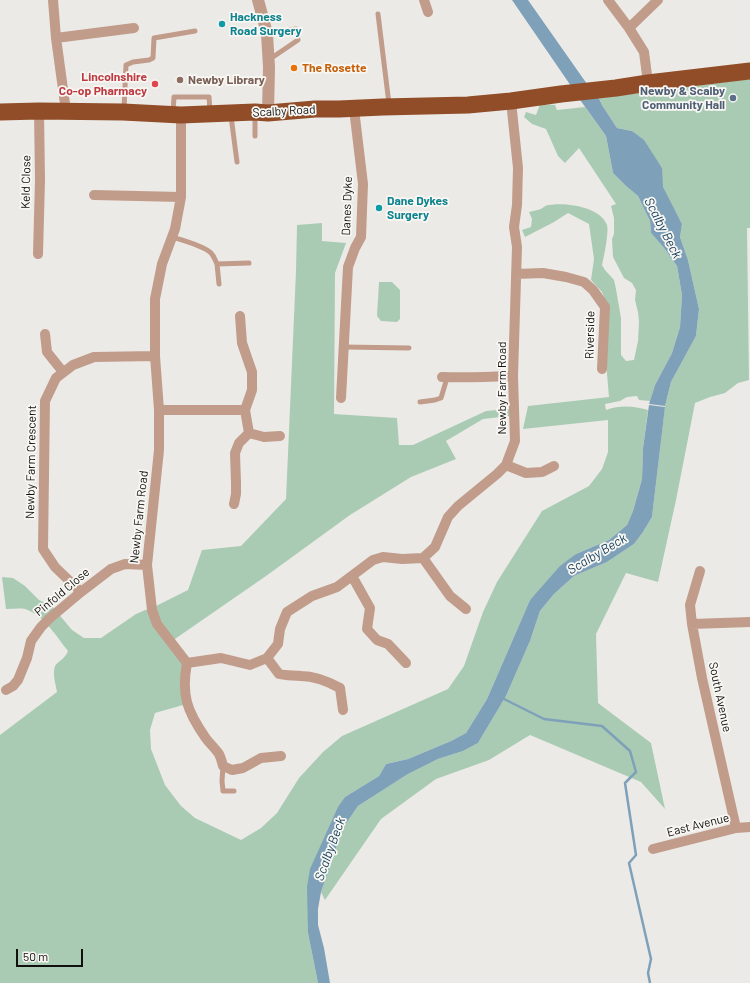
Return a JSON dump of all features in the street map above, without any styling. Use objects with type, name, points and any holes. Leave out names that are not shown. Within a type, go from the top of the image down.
[{"type":"highway","points":[[648,83],[750,71]]},
{"type":"highway","name":"Scalby Road","points":[[0,112],[66,111],[177,115],[262,113],[315,109],[468,105],[601,90],[648,83]]},
{"type":"street","points":[[53,0],[56,38],[66,111]]},
{"type":"street","points":[[258,0],[267,34],[269,60],[262,113]]},
{"type":"street","points":[[424,0],[428,12]]},
{"type":"street","points":[[608,0],[629,28],[644,52],[648,83]]},
{"type":"street","points":[[629,28],[658,0]]},
{"type":"street","points":[[56,38],[134,28]]},
{"type":"street","name":"Newby Farm Road","points":[[423,558],[435,547],[448,517],[458,506],[506,465],[514,441],[513,376],[517,247],[514,228],[517,205],[518,168],[511,101]]},
{"type":"street","name":"Danes Dyke","points":[[341,398],[348,267],[361,237],[362,230],[363,184],[354,108]]},
{"type":"street","name":"Keld Close","points":[[38,254],[40,111]]},
{"type":"street","name":"Newby Farm Road","points":[[177,115],[181,197],[175,229],[162,264],[155,299],[155,356],[159,410],[159,450],[147,565],[152,610],[157,624],[187,663]]},
{"type":"street","points":[[94,195],[181,197]]},
{"type":"street","name":"Riverside","points":[[516,274],[544,273],[566,277],[584,282],[593,290],[605,307],[602,369]]},
{"type":"street","points":[[243,322],[242,343],[252,372],[252,390],[245,410],[249,433]]},
{"type":"street","points":[[45,334],[47,352],[63,372]]},
{"type":"street","name":"Newby Farm Crescent","points":[[81,592],[55,567],[43,549],[45,401],[56,378],[72,365],[94,357],[155,356]]},
{"type":"street","points":[[444,378],[513,376]]},
{"type":"street","points":[[159,410],[245,410]]},
{"type":"street","points":[[249,433],[264,437],[280,436]]},
{"type":"street","points":[[234,504],[240,494],[235,453],[239,443],[249,433]]},
{"type":"street","points":[[506,465],[526,473],[542,472],[554,466]]},
{"type":"street","points":[[281,756],[261,758],[243,768],[232,770],[223,766],[218,753],[193,719],[186,700],[185,675],[187,663],[221,658],[250,665],[268,658],[278,644],[280,629],[287,612],[312,596],[337,587],[373,560],[383,557],[402,559],[423,558],[450,596],[466,609]]},
{"type":"street","name":"Pinfold Close","points":[[6,690],[13,686],[18,680],[27,658],[31,641],[41,627],[81,592],[111,569],[124,564],[147,565]]},
{"type":"street","name":"South Avenue","points":[[700,571],[690,604],[692,624],[702,678],[736,828]]},
{"type":"street","points":[[352,576],[370,608],[367,629],[377,640],[388,644],[406,663]]},
{"type":"street","points":[[692,624],[750,622]]},
{"type":"street","points":[[268,658],[279,674],[303,676],[328,682],[340,688],[343,710]]},
{"type":"street","name":"East Avenue","points":[[653,849],[736,828],[750,827]]},
{"type":"lane","points":[[378,14],[389,107]]},
{"type":"lane","points":[[267,34],[296,29],[298,40],[269,60]]},
{"type":"lane","points":[[123,112],[126,65],[153,58],[154,38],[195,31]]},
{"type":"lane","points":[[231,113],[237,162]]},
{"type":"lane","points":[[255,136],[262,113]]},
{"type":"lane","points":[[172,237],[196,245],[209,252],[214,257],[217,264],[219,284]]},
{"type":"lane","points":[[217,264],[249,263]]},
{"type":"lane","points":[[344,347],[410,348]]},
{"type":"lane","points":[[420,402],[441,398],[444,378]]},
{"type":"lane","points":[[223,766],[223,791],[234,791]]},
{"type":"green space","points":[[750,79],[750,228],[747,228],[749,380],[738,383],[725,393],[695,403],[658,582],[626,573],[596,634],[598,703],[651,743],[665,809],[641,782],[530,735],[489,760],[436,779],[381,819],[325,900],[321,892],[343,828],[358,806],[408,774],[438,759],[463,751],[478,743],[506,696],[530,641],[540,611],[554,594],[574,576],[607,562],[634,544],[652,517],[665,406],[671,382],[696,336],[699,309],[688,260],[680,237],[682,224],[662,187],[662,168],[632,131],[617,128],[599,98]]},
{"type":"green space","points":[[540,104],[555,105],[557,110],[585,107],[606,136],[613,173],[638,196],[650,221],[651,233],[677,266],[682,295],[680,327],[672,353],[655,385],[650,401],[639,400],[637,396],[627,397],[620,401],[605,404],[606,410],[617,407],[627,407],[648,410],[643,448],[642,479],[633,511],[627,525],[609,540],[576,554],[530,600],[487,699],[466,733],[408,759],[386,764],[379,776],[345,797],[308,933],[318,983],[0,983],[0,735],[57,692],[54,669],[68,651],[44,621],[38,616],[25,609],[6,609],[2,577],[13,578],[25,586],[39,600],[52,606],[72,630],[84,638],[101,638],[136,614],[150,608],[185,663],[183,705],[155,713],[150,730],[151,749],[165,785],[181,806],[195,818],[241,840],[261,828],[277,813],[299,778],[323,752],[342,736],[448,689],[464,666],[483,612],[497,582],[542,511],[589,486],[602,469],[608,452],[608,420],[523,429],[528,406],[609,397],[607,374],[606,303],[602,292],[591,280],[594,259],[589,224],[568,213],[525,237],[522,230],[531,227],[532,219],[529,212],[541,209],[548,205],[564,204],[590,210],[598,214],[603,219],[607,225],[607,233],[602,265],[614,280],[621,318],[621,355],[626,361],[634,360],[638,341],[639,322],[635,300],[636,290],[632,283],[624,278],[613,257],[612,239],[614,234],[614,218],[611,206],[616,204],[579,148],[565,163],[558,156],[546,129],[532,124],[524,117],[526,112],[536,115]]},
{"type":"green space","points":[[322,223],[322,241],[346,243],[335,273],[334,414],[397,418],[399,445],[413,445],[486,411],[509,409],[510,416],[483,419],[446,441],[456,459],[411,477],[350,515],[266,576],[172,641],[154,607],[188,590],[202,550],[241,546],[286,499],[297,225]]},
{"type":"green space","points":[[379,282],[392,282],[400,290],[400,319],[397,322],[381,321],[377,316]]},
{"type":"water","points":[[512,0],[528,0],[587,84],[571,86]]},
{"type":"water","name":"Scalby Beck","points":[[597,94],[602,105],[617,128],[632,131],[644,140],[662,168],[663,187],[682,224],[680,237],[688,260],[699,309],[696,336],[671,382],[665,406],[649,404],[655,385],[672,353],[680,327],[682,295],[677,266],[651,233],[650,221],[638,196],[613,173],[606,136],[578,97]]},
{"type":"water","name":"Scalby Beck","points":[[649,405],[665,407],[652,517],[634,544],[607,562],[574,576],[554,594],[540,611],[530,641],[506,696],[478,743],[463,751],[438,759],[408,774],[358,806],[343,828],[321,892],[318,909],[318,925],[324,948],[330,983],[318,983],[308,933],[307,887],[310,869],[338,807],[345,797],[379,776],[386,764],[408,759],[466,733],[487,699],[530,600],[560,566],[576,554],[609,540],[627,525],[633,511],[642,479],[643,448]]},
{"type":"waterway","points":[[502,698],[544,719],[602,726],[630,751],[636,772],[625,783],[636,855],[629,863],[651,959],[648,973],[650,983]]},
{"type":"place","name":"Hackness Road Surgery","points":[[222,24]]},
{"type":"place","name":"The Rosette","points":[[294,68]]},
{"type":"place","name":"Newby Library","points":[[180,80]]},
{"type":"place","name":"Lincolnshire Co-op Pharmacy","points":[[155,84]]},
{"type":"place","name":"Newby & Scalby Community Hall","points":[[733,98]]},
{"type":"place","name":"Dane Dykes Surgery","points":[[379,208]]}]
